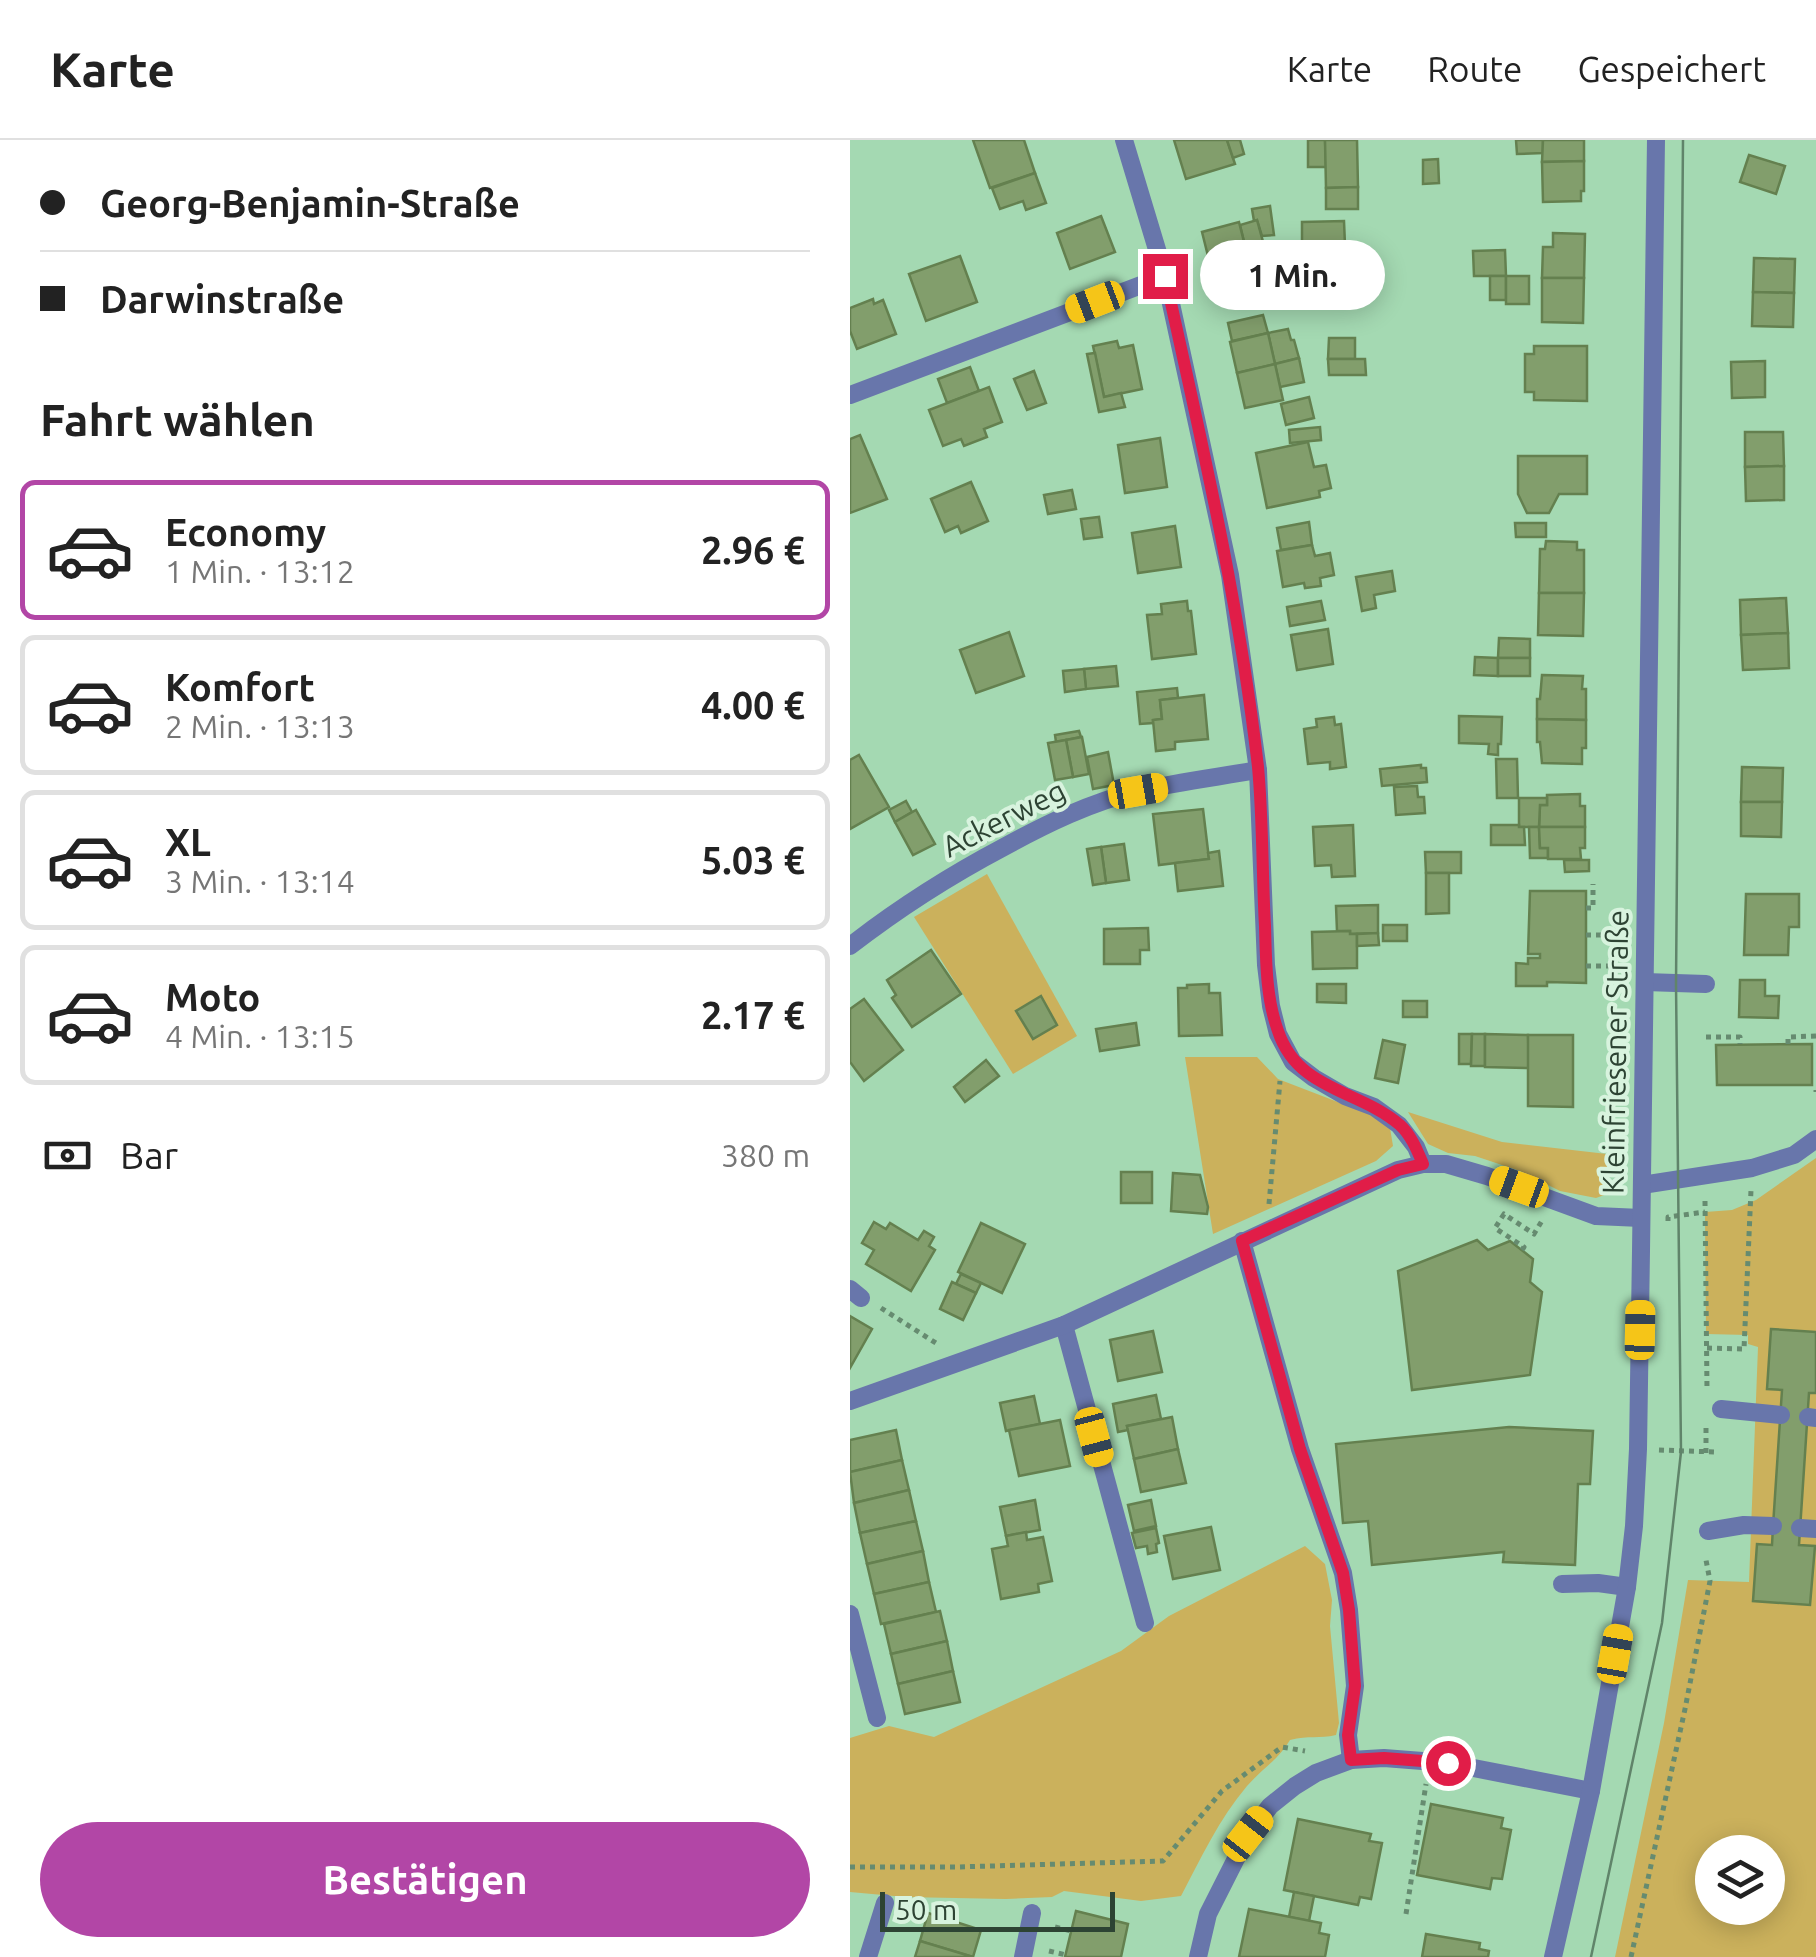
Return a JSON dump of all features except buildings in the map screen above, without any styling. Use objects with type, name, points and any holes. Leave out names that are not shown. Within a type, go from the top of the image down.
[{"type":"street","points":[[1124,140],[1165,276],[1230,575],[1258,770],[1266,965],[1278,1034],[1293,1062],[1400,1125],[1423,1164]]},
{"type":"street","name":"Kleinfriesener Straße","points":[[1553,1957],[1591,1791],[1634,1526],[1642,1218],[1656,140]]},
{"type":"street","points":[[850,395],[1165,276]]},
{"type":"street","name":"Ackerweg","points":[[850,946],[931,887],[1044,826],[1138,791],[1258,770]]},
{"type":"street","points":[[1645,974],[1706,984]]},
{"type":"street","points":[[1642,1185],[1752,1168],[1794,1155],[1816,1139]]},
{"type":"street","points":[[850,1401],[1064,1326],[1398,1170],[1423,1164],[1446,1164],[1596,1216],[1642,1218]]},
{"type":"street","points":[[1242,1241],[1300,1449],[1343,1573],[1355,1686],[1348,1735],[1351,1760]]},
{"type":"street","points":[[1064,1326],[1145,1623]]},
{"type":"street","points":[[1711,1409],[1781,1415]]},
{"type":"street","points":[[1708,1531],[1744,1524],[1773,1526]]},
{"type":"street","points":[[1562,1584],[1627,1587]]},
{"type":"street","points":[[850,1614],[876,1718]]},
{"type":"street","points":[[1198,1957],[1208,1914],[1248,1834],[1270,1806],[1316,1773],[1351,1760],[1384,1758],[1429,1762],[1591,1791]]},
{"type":"street","points":[[868,1957],[885,1903]]},
{"type":"street","points":[[1023,1957],[1032,1913]]},
{"type":"path","points":[[1586,908],[1593,908],[1593,884]]},
{"type":"path","points":[[1586,935],[1646,935]]},
{"type":"path","points":[[1586,966],[1645,974]]},
{"type":"path","points":[[1788,1044],[1788,1037],[1816,1036]]},
{"type":"path","points":[[1706,1037],[1740,1037],[1740,1044]]},
{"type":"path","points":[[1267,1230],[1280,1080],[1293,1062]]},
{"type":"path","points":[[1707,1348],[1744,1349],[1752,1168]]},
{"type":"path","points":[[1705,1176],[1711,1409],[1706,1453]]},
{"type":"path","points":[[1534,1234],[1504,1214],[1496,1228],[1523,1248],[1534,1234],[1545,1217],[1550,1199]]},
{"type":"path","points":[[1667,1229],[1668,1216],[1705,1212]]},
{"type":"path","points":[[856,1293],[941,1346],[950,1365]]},
{"type":"path","points":[[1631,1957],[1707,1599],[1710,1580],[1706,1560]]},
{"type":"path","points":[[850,1867],[1163,1861],[1222,1791],[1282,1747],[1351,1760]]},
{"type":"path","points":[[1406,1914],[1429,1762]]},
{"type":"shaded area","points":[[987,874],[1077,1036],[1013,1074],[914,917]]},
{"type":"shaded area","points":[[1185,1057],[1257,1057],[1278,1079],[1369,1114],[1390,1128],[1393,1146],[1376,1161],[1213,1234]]},
{"type":"shaded area","points":[[1408,1112],[1502,1142],[1607,1154],[1607,1194],[1596,1198],[1560,1191],[1520,1171],[1475,1156],[1448,1153],[1428,1144]]},
{"type":"shaded area","points":[[1816,1158],[1816,1957],[1615,1957],[1664,1723],[1688,1580],[1749,1582],[1758,1347],[1748,1344],[1748,1335],[1706,1334],[1705,1212],[1732,1210],[1756,1200]]},
{"type":"shaded area","points":[[1305,1546],[1325,1564],[1332,1600],[1330,1626],[1339,1723],[1336,1735],[1290,1740],[1228,1812],[1181,1896],[1141,1901],[1064,1891],[1052,1897],[1006,1899],[850,1892],[850,1738],[889,1726],[934,1737],[1121,1651],[1169,1616]]},
{"type":"tram line","points":[[1591,1957],[1662,1623],[1681,1452],[1676,984],[1683,140]]},
{"type":"route","points":[[1165,276],[1230,575],[1258,770],[1266,965],[1278,1034],[1293,1062],[1314,1078],[1374,1107],[1400,1125],[1423,1164],[1398,1170],[1242,1241],[1300,1449],[1343,1573],[1355,1686],[1348,1735],[1351,1760],[1384,1758],[1448,1763]]}]
